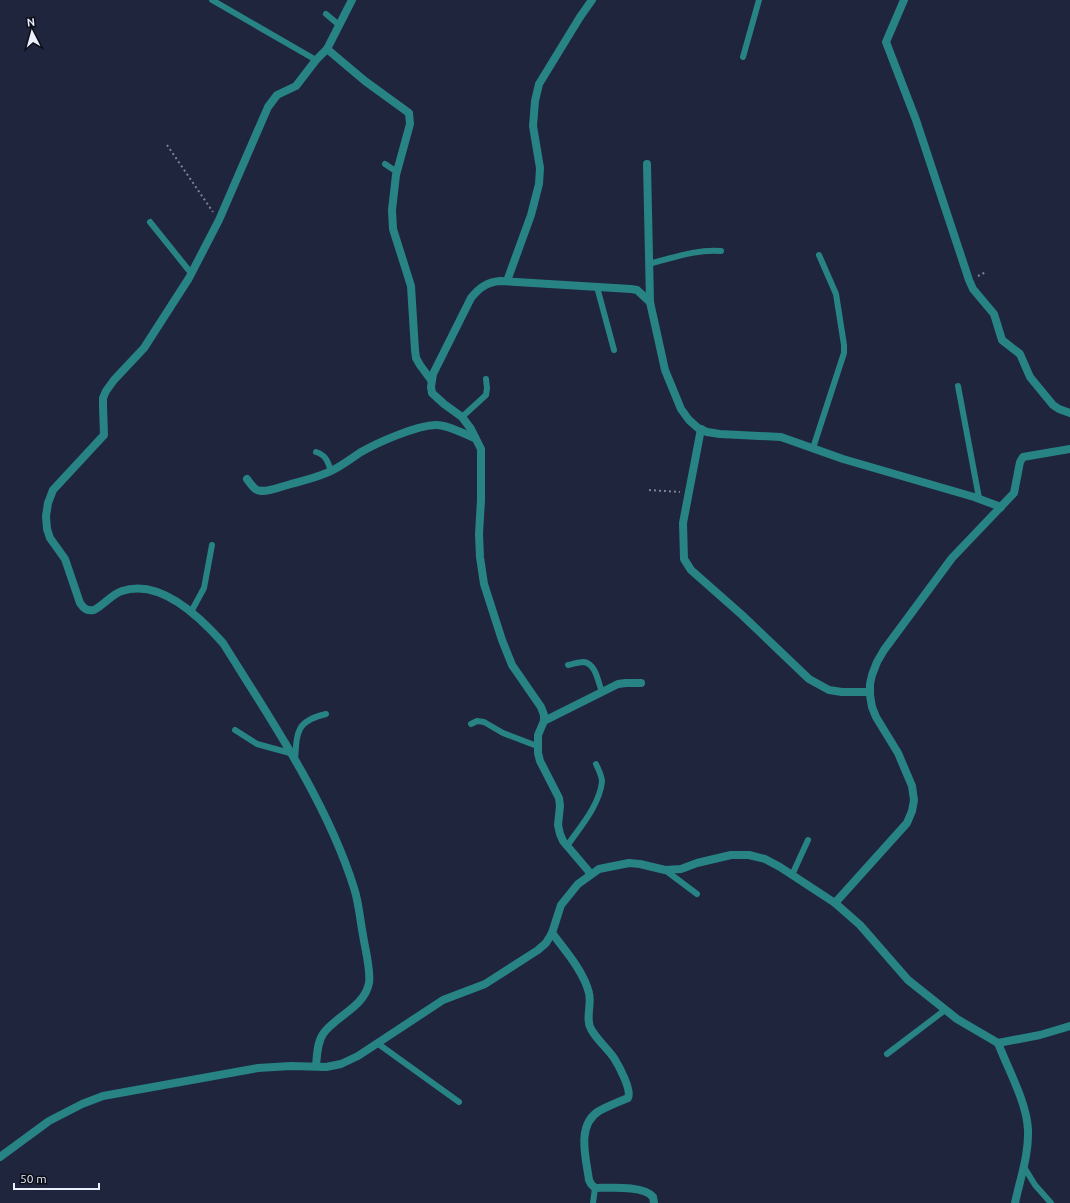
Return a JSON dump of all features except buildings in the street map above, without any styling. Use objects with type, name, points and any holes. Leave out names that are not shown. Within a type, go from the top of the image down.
[{"type":"street","points":[[316,1066],[319,1044],[324,1033],[352,1009],[362,997],[367,990],[369,976],[358,904],[348,870],[310,787],[223,643],[198,617],[177,602],[155,591],[143,589],[121,591],[94,610],[89,611],[83,608],[65,559],[50,538],[46,528],[46,516],[48,502],[53,490],[104,435],[103,406],[106,391],[114,380],[144,348],[191,273],[219,220],[271,102],[277,95],[296,86],[316,60],[327,49],[352,0]]},
{"type":"street","points":[[507,281],[531,215],[539,184],[540,168],[533,126],[535,101],[539,84],[592,0]]},
{"type":"street","points":[[904,0],[886,42],[916,120],[969,280],[973,289],[994,314],[1002,340],[1020,354],[1026,372],[1053,405],[1070,413]]},
{"type":"street","points":[[327,49],[365,82],[409,113],[410,124],[397,172],[392,210],[394,229],[411,286],[416,358],[431,380]]},
{"type":"street","points":[[647,164],[650,302],[665,370],[681,409],[689,420],[701,430],[707,432],[781,437],[843,459],[979,498],[1001,507]]},
{"type":"street","points":[[591,874],[567,846],[560,834],[558,825],[560,806],[559,798],[540,761],[537,746],[538,735],[544,721],[541,707],[512,666],[484,584],[480,557],[479,534],[482,500],[481,449],[471,429],[462,417],[432,393],[431,380],[471,298],[491,281],[631,289],[637,290],[650,302]]},
{"type":"street","points":[[247,479],[257,490],[262,491],[279,488],[331,471],[346,463],[360,452],[413,430],[432,425],[440,425],[475,438]]},
{"type":"street","points":[[701,430],[683,523],[684,559],[691,570],[742,615],[810,680],[828,690],[842,692],[870,692]]},
{"type":"street","points":[[835,903],[907,823],[912,812],[914,800],[912,786],[898,753],[876,717],[872,707],[870,684],[877,662],[884,650],[952,558],[1014,493],[1020,462],[1023,457],[1070,449]]},
{"type":"street","points":[[544,721],[618,684],[641,683]]},
{"type":"street","points":[[0,1157],[49,1121],[82,1104],[103,1096],[250,1069],[291,1066],[326,1067],[341,1064],[358,1056],[443,1000],[486,984],[538,950],[546,943],[552,933],[561,905],[578,884],[599,870],[629,863],[665,870],[681,869],[696,863],[731,855],[749,855],[765,859],[780,867],[835,903],[860,925],[900,973],[957,1020],[998,1043],[1026,1113],[1028,1129],[1024,1167],[1015,1203]]},
{"type":"street","points":[[552,933],[567,952],[586,982],[590,994],[590,1028],[615,1059],[628,1088],[629,1094],[628,1098],[599,1111],[590,1120],[586,1128],[584,1146],[590,1184],[595,1188],[623,1187],[647,1192],[653,1197],[654,1203]]},
{"type":"street","points":[[998,1043],[1040,1035],[1070,1026]]},
{"type":"lane","points":[[212,0],[316,60]]},
{"type":"lane","points":[[743,57],[759,0]]},
{"type":"lane","points":[[326,14],[339,25]]},
{"type":"lane","points":[[385,164],[397,172]]},
{"type":"lane","points":[[150,222],[191,273]]},
{"type":"lane","points":[[649,264],[697,251],[720,251]]},
{"type":"lane","points":[[813,448],[844,353],[836,294],[819,255]]},
{"type":"lane","points":[[597,287],[614,350]]},
{"type":"lane","points":[[462,417],[486,395],[486,378]]},
{"type":"lane","points":[[958,386],[979,498]]},
{"type":"lane","points":[[316,452],[324,456],[331,471]]},
{"type":"lane","points":[[191,612],[204,588],[212,545]]},
{"type":"lane","points":[[568,665],[584,662],[589,664],[594,669],[602,692]]},
{"type":"lane","points":[[295,761],[297,737],[300,728],[305,722],[326,714]]},
{"type":"lane","points":[[471,724],[477,721],[484,722],[503,733],[537,746]]},
{"type":"lane","points":[[235,730],[257,744],[290,753]]},
{"type":"lane","points":[[567,846],[593,807],[602,781],[596,764]]},
{"type":"lane","points":[[792,875],[808,840]]},
{"type":"lane","points":[[665,870],[697,894]]},
{"type":"lane","points":[[887,1054],[945,1010]]},
{"type":"lane","points":[[377,1043],[458,1102]]},
{"type":"lane","points":[[1024,1167],[1035,1185],[1051,1203]]},
{"type":"lane","points":[[593,1203],[595,1188]]},
{"type":"path","points":[[167,145],[219,220]]},
{"type":"path","points":[[649,490],[689,492]]}]
